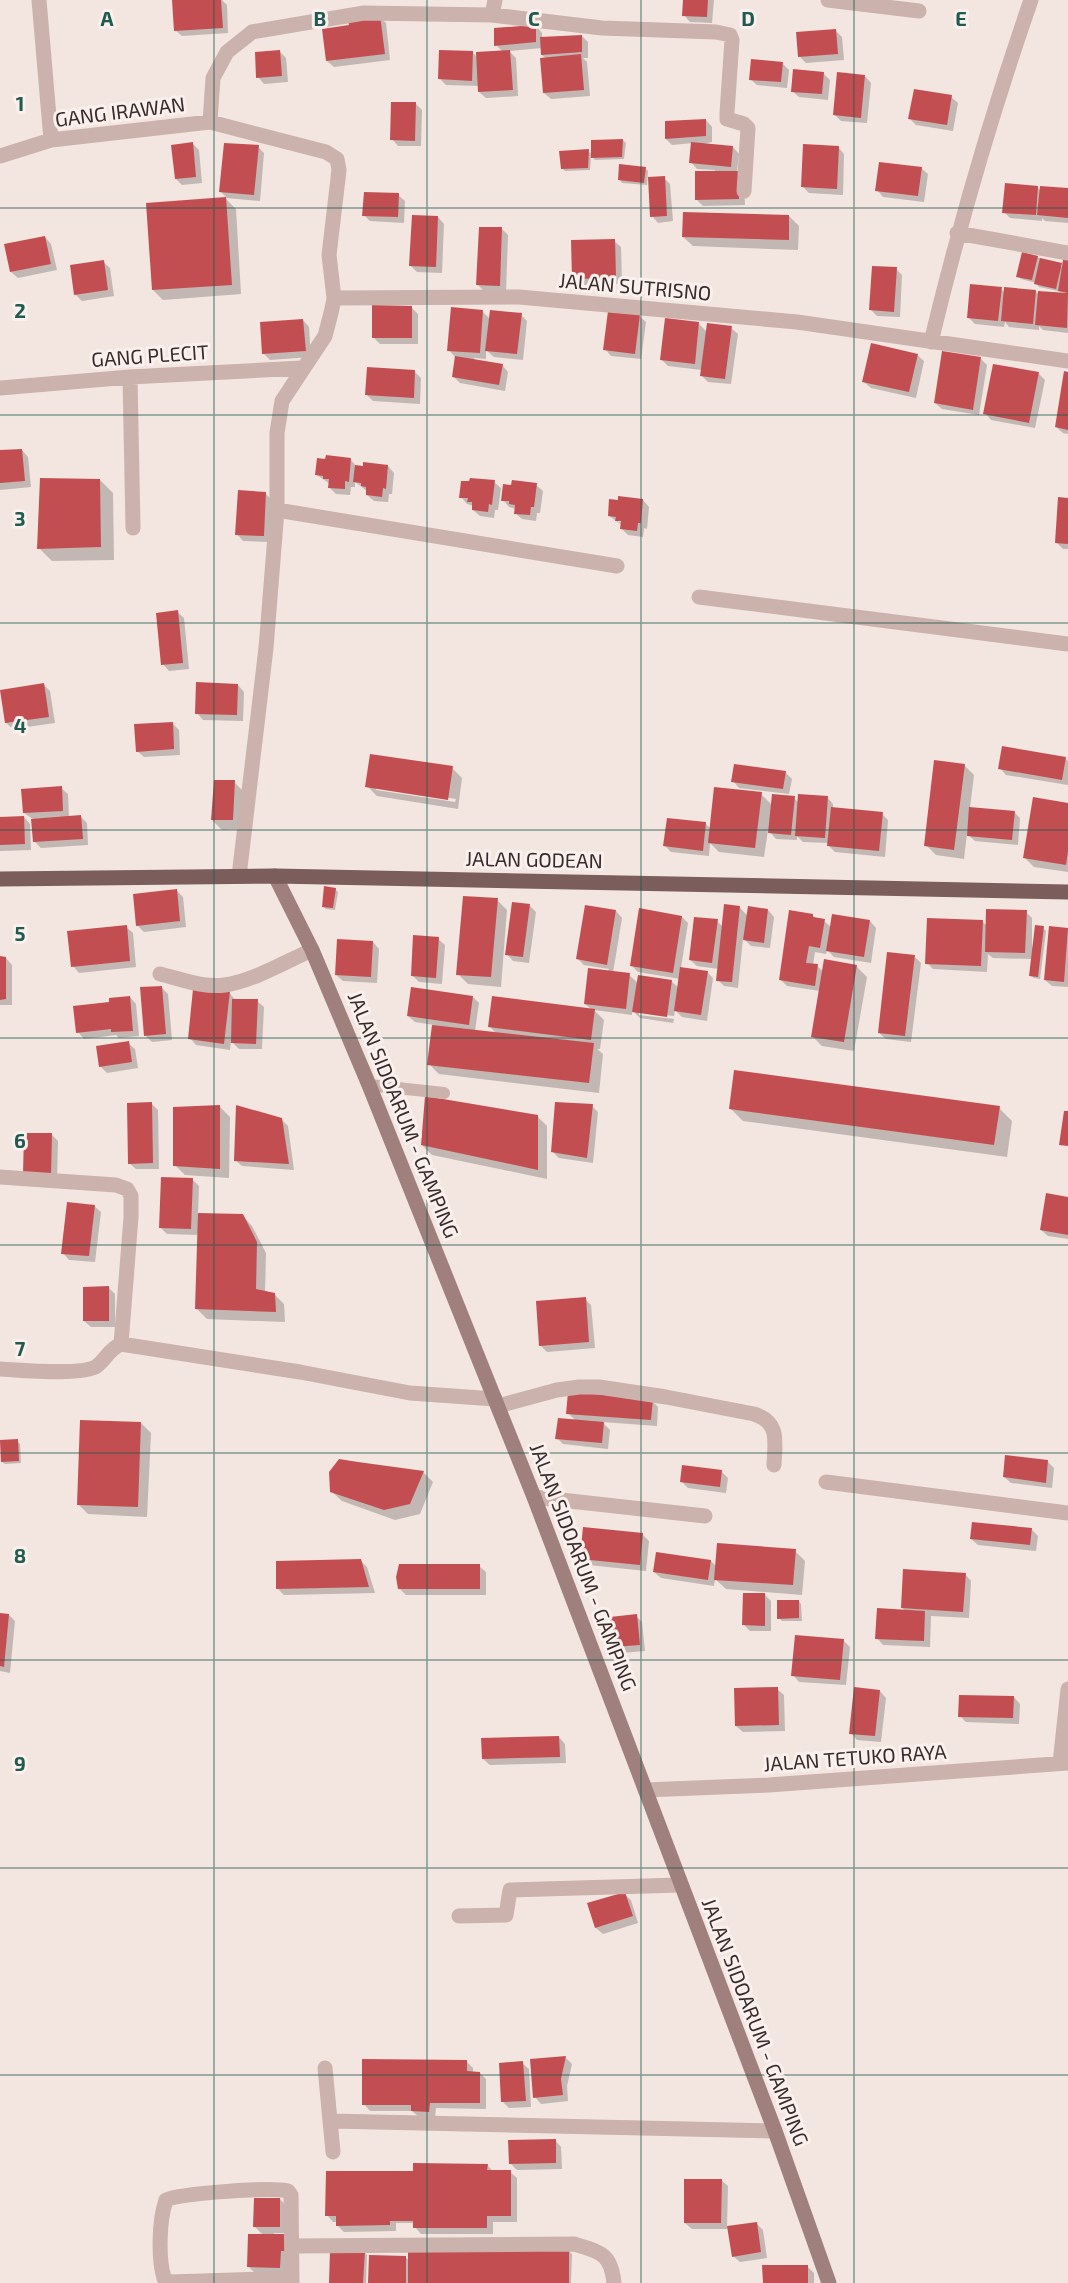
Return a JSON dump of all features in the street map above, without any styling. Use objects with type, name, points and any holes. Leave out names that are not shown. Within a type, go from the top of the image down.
[{"type":"main road","name":"JALAN GODEAN","points":[[0,879],[275,876],[1068,892]]},
{"type":"main road","name":"JALAN SIDOARUM - GAMPING","points":[[275,876],[312,950],[369,1085],[534,1497],[775,2131],[829,2283]]},
{"type":"street","points":[[39,0],[51,140]]},
{"type":"street","points":[[828,0],[919,11]]},
{"type":"street","points":[[931,342],[957,233],[1031,0]]},
{"type":"street","points":[[239,876],[266,648],[277,510],[277,433],[282,400],[325,336],[334,298],[329,255],[339,170],[337,159],[326,152],[210,123],[213,78],[227,52],[252,32],[364,13],[494,8],[602,28],[716,32],[730,35],[732,52],[727,119],[744,124],[748,128],[744,191]]},
{"type":"street","name":"GANG IRAWAN","points":[[0,156],[51,140],[210,123]]},
{"type":"street","points":[[957,233],[1068,253]]},
{"type":"street","name":"JALAN SUTRISNO","points":[[334,298],[519,297],[797,322],[1068,362]]},
{"type":"street","name":"GANG PLECIT","points":[[0,388],[130,377],[302,368]]},
{"type":"street","points":[[130,377],[133,528]]},
{"type":"street","points":[[277,510],[617,566]]},
{"type":"street","points":[[699,597],[1068,644]]},
{"type":"street","points":[[160,974],[199,984],[225,985],[260,974],[312,950]]},
{"type":"street","points":[[0,1177],[116,1185],[127,1189],[131,1196],[131,1217],[121,1344]]},
{"type":"street","points":[[0,1369],[78,1372],[97,1366],[111,1349],[121,1344],[300,1372],[410,1393],[496,1402],[557,1390],[599,1387],[666,1396],[766,1417],[773,1427],[774,1465]]},
{"type":"street","points":[[826,1482],[1068,1513]]},
{"type":"street","points":[[534,1497],[705,1516]]},
{"type":"street","points":[[1064,1763],[1068,1689]]},
{"type":"street","name":"JALAN TETUKO RAYA","points":[[645,1790],[769,1785],[1064,1763]]},
{"type":"street","points":[[459,1916],[506,1915],[510,1890],[680,1885]]},
{"type":"street","points":[[325,2068],[333,2152]]},
{"type":"street","points":[[331,2121],[775,2131]]},
{"type":"street","points":[[288,2191],[291,2195],[292,2280],[171,2282],[164,2278],[162,2211],[166,2200],[175,2196],[288,2191]]},
{"type":"street","points":[[293,2246],[574,2244],[605,2255],[612,2267],[614,2283]]},
{"type":"lane","points":[[369,1085],[444,1093]]},
{"type":"building","points":[[172,0],[221,0],[223,28],[174,31]]},
{"type":"building","points":[[683,0],[708,0],[707,17],[682,16]]},
{"type":"building","points":[[380,15],[385,54],[326,61],[322,29],[349,25],[348,19]]},
{"type":"building","points":[[536,25],[536,42],[494,46],[494,28]]},
{"type":"building","points":[[836,29],[838,54],[798,57],[796,32]]},
{"type":"building","points":[[582,35],[582,52],[541,55],[540,37]]},
{"type":"building","points":[[280,50],[282,76],[256,78],[255,52]]},
{"type":"building","points":[[439,50],[473,51],[472,81],[438,79]]},
{"type":"building","points":[[510,50],[513,90],[478,92],[476,52]]},
{"type":"building","points":[[581,54],[584,90],[543,93],[540,58]]},
{"type":"building","points":[[751,59],[783,62],[781,82],[749,80]]},
{"type":"building","points":[[793,69],[824,72],[822,94],[791,92]]},
{"type":"building","points":[[837,72],[865,75],[861,118],[833,115]]},
{"type":"building","points":[[914,89],[952,95],[947,125],[908,119]]},
{"type":"building","points":[[391,102],[416,102],[415,141],[390,140]]},
{"type":"building","points":[[706,119],[706,136],[665,139],[665,121]]},
{"type":"building","points":[[623,139],[622,157],[591,158],[591,140]]},
{"type":"building","points":[[193,142],[196,177],[175,179],[171,145]]},
{"type":"building","points":[[691,142],[733,146],[731,167],[689,163]]},
{"type":"building","points":[[224,143],[259,145],[254,195],[219,192]]},
{"type":"building","points":[[803,144],[839,146],[837,189],[801,187]]},
{"type":"building","points":[[589,149],[588,168],[561,169],[559,151]]},
{"type":"building","points":[[879,162],[922,167],[918,196],[875,191]]},
{"type":"building","points":[[619,164],[646,167],[644,183],[618,180]]},
{"type":"building","points":[[695,171],[739,171],[739,199],[695,200]]},
{"type":"building","points":[[665,176],[667,216],[650,217],[648,177]]},
{"type":"building","points":[[1005,183],[1038,186],[1036,215],[1002,213]]},
{"type":"building","points":[[1040,186],[1068,188],[1068,218],[1037,215]]},
{"type":"building","points":[[364,192],[399,193],[398,217],[362,216]]},
{"type":"building","points":[[226,197],[232,285],[152,290],[146,203]]},
{"type":"building","points":[[683,212],[789,215],[789,240],[682,237]]},
{"type":"building","points":[[412,215],[438,216],[436,267],[409,266]]},
{"type":"building","points":[[479,227],[502,227],[500,286],[476,285]]},
{"type":"building","points":[[45,236],[51,264],[10,272],[4,244]]},
{"type":"building","points":[[615,239],[616,278],[572,279],[571,240]]},
{"type":"building","points":[[1022,252],[1038,256],[1032,280],[1016,277]]},
{"type":"building","points":[[1040,258],[1062,263],[1056,289],[1034,284]]},
{"type":"building","points":[[104,260],[108,290],[74,295],[70,265]]},
{"type":"building","points":[[1063,260],[1068,260],[1068,293],[1058,291]]},
{"type":"building","points":[[872,266],[897,267],[894,312],[869,310]]},
{"type":"building","points":[[970,284],[1002,287],[998,321],[967,318]]},
{"type":"building","points":[[1004,287],[1036,290],[1033,324],[1001,321]]},
{"type":"building","points":[[1038,291],[1068,293],[1067,328],[1035,325]]},
{"type":"building","points":[[372,305],[412,306],[412,338],[372,338]]},
{"type":"building","points":[[451,307],[483,310],[480,353],[447,351]]},
{"type":"building","points":[[490,310],[522,313],[517,354],[485,351]]},
{"type":"building","points":[[608,311],[640,314],[635,354],[603,350]]},
{"type":"building","points":[[665,318],[699,322],[695,364],[660,360]]},
{"type":"building","points":[[303,319],[306,351],[262,354],[260,322]]},
{"type":"building","points":[[707,323],[732,326],[725,379],[700,376]]},
{"type":"building","points":[[871,343],[918,354],[909,392],[862,382]]},
{"type":"building","points":[[942,351],[981,357],[973,410],[934,403]]},
{"type":"building","points":[[455,356],[503,364],[499,385],[452,377]]},
{"type":"building","points":[[993,364],[1039,372],[1029,423],[983,414]]},
{"type":"building","points":[[367,367],[415,370],[414,398],[365,395]]},
{"type":"building","points":[[1064,371],[1068,372],[1068,430],[1055,427]]},
{"type":"building","points":[[22,449],[25,481],[0,483],[0,450]]},
{"type":"building","points":[[326,455],[351,458],[349,482],[345,481],[345,489],[328,488],[329,479],[315,475],[317,458],[325,459]]},
{"type":"building","points":[[363,462],[388,465],[386,489],[383,488],[382,497],[366,495],[366,487],[361,486],[361,483],[353,482],[355,465],[363,466]]},
{"type":"building","points":[[40,478],[100,479],[101,547],[37,549]]},
{"type":"building","points":[[470,478],[495,480],[492,505],[489,504],[488,512],[472,510],[472,502],[467,502],[468,498],[459,498],[461,481],[469,481]]},
{"type":"building","points":[[512,480],[537,483],[534,507],[531,507],[530,515],[514,514],[515,505],[509,504],[509,501],[501,501],[503,484],[511,485]]},
{"type":"building","points":[[238,490],[266,492],[264,536],[235,535]]},
{"type":"building","points":[[618,496],[643,499],[641,523],[638,523],[637,531],[620,529],[621,521],[615,521],[616,517],[608,516],[609,499],[618,500]]},
{"type":"building","points":[[1058,497],[1068,498],[1068,544],[1055,543]]},
{"type":"building","points":[[178,610],[183,663],[161,665],[156,613]]},
{"type":"building","points":[[196,682],[238,684],[237,715],[195,714]]},
{"type":"building","points":[[44,683],[49,717],[5,723],[0,690]]},
{"type":"building","points":[[173,722],[174,749],[136,752],[134,724]]},
{"type":"building","points":[[1002,746],[1066,757],[1062,780],[998,769]]},
{"type":"building","points":[[370,754],[453,766],[448,800],[365,787]]},
{"type":"building","points":[[934,760],[965,764],[954,850],[924,846]]},
{"type":"building","points":[[734,764],[786,771],[783,789],[731,782]]},
{"type":"building","points":[[214,780],[235,780],[233,820],[211,820]]},
{"type":"building","points":[[62,786],[63,811],[23,813],[21,789]]},
{"type":"building","points":[[714,787],[762,792],[755,848],[708,843]]},
{"type":"building","points":[[772,794],[795,796],[791,835],[768,833]]},
{"type":"building","points":[[798,794],[828,796],[825,838],[795,836]]},
{"type":"building","points":[[1033,797],[1068,803],[1066,865],[1023,858]]},
{"type":"building","points":[[831,807],[883,812],[879,851],[827,846]]},
{"type":"building","points":[[969,807],[1015,811],[1012,840],[967,836]]},
{"type":"building","points":[[81,815],[83,839],[33,842],[31,819]]},
{"type":"building","points":[[24,816],[25,844],[0,845],[0,817]]},
{"type":"building","points":[[667,818],[706,822],[703,851],[663,846]]},
{"type":"building","points":[[324,886],[336,888],[333,908],[322,907]]},
{"type":"building","points":[[177,889],[180,921],[136,926],[133,894]]},
{"type":"building","points":[[463,896],[498,898],[491,977],[456,975]]},
{"type":"building","points":[[512,902],[530,904],[523,957],[505,955]]},
{"type":"building","points":[[724,904],[740,906],[732,982],[716,981]]},
{"type":"building","points":[[585,905],[616,910],[607,965],[576,959]]},
{"type":"building","points":[[748,906],[768,909],[764,943],[743,940]]},
{"type":"building","points":[[639,908],[682,916],[673,973],[630,966]]},
{"type":"building","points":[[986,909],[1027,910],[1025,953],[985,952]]},
{"type":"building","points":[[789,910],[813,914],[813,917],[825,919],[820,948],[809,946],[806,963],[818,964],[815,986],[779,980]]},
{"type":"building","points":[[832,914],[870,920],[864,957],[826,951]]},
{"type":"building","points":[[694,917],[718,919],[712,963],[689,960]]},
{"type":"building","points":[[927,918],[983,920],[981,966],[925,964]]},
{"type":"building","points":[[127,925],[130,961],[71,967],[67,931]]},
{"type":"building","points":[[1035,925],[1044,926],[1038,977],[1029,976]]},
{"type":"building","points":[[1049,926],[1068,928],[1064,982],[1044,980]]},
{"type":"building","points":[[413,935],[439,937],[436,978],[411,976]]},
{"type":"building","points":[[337,939],[373,941],[371,977],[335,975]]},
{"type":"building","points":[[887,952],[915,955],[905,1036],[878,1033]]},
{"type":"building","points":[[0,956],[6,957],[6,999],[0,1000]]},
{"type":"building","points":[[824,959],[857,965],[844,1042],[811,1037]]},
{"type":"building","points":[[680,967],[708,971],[701,1015],[674,1011]]},
{"type":"building","points":[[588,968],[630,973],[626,1009],[584,1004]]},
{"type":"building","points":[[638,975],[672,980],[667,1017],[632,1012]]},
{"type":"building","points":[[162,986],[166,1034],[144,1036],[140,987]]},
{"type":"building","points":[[411,987],[473,996],[469,1025],[407,1016]]},
{"type":"building","points":[[193,989],[230,991],[224,1044],[188,1039]]},
{"type":"building","points":[[130,996],[133,1031],[111,1032],[111,1029],[76,1033],[73,1006],[109,1002],[109,998]]},
{"type":"building","points":[[492,996],[595,1009],[591,1040],[488,1027]]},
{"type":"building","points":[[232,999],[258,999],[256,1044],[231,1043]]},
{"type":"building","points":[[432,1025],[594,1043],[589,1083],[427,1065]]},
{"type":"building","points":[[129,1041],[132,1062],[99,1067],[96,1046]]},
{"type":"building","points":[[734,1070],[1000,1106],[994,1145],[729,1109]]},
{"type":"building","points":[[425,1096],[538,1115],[538,1170],[421,1145]]},
{"type":"building","points":[[152,1102],[153,1163],[128,1164],[127,1103]]},
{"type":"building","points":[[555,1102],[593,1104],[587,1158],[551,1152]]},
{"type":"building","points":[[220,1105],[220,1169],[173,1166],[173,1107]]},
{"type":"building","points":[[236,1105],[282,1118],[289,1164],[234,1161]]},
{"type":"building","points":[[1064,1111],[1068,1111],[1068,1146],[1059,1145]]},
{"type":"building","points":[[24,1133],[52,1133],[51,1175],[23,1174]]},
{"type":"building","points":[[161,1177],[193,1178],[191,1229],[159,1228]]},
{"type":"building","points":[[1046,1193],[1068,1197],[1068,1235],[1040,1230]]},
{"type":"building","points":[[67,1202],[95,1205],[89,1256],[61,1254]]},
{"type":"building","points":[[198,1213],[243,1214],[257,1242],[256,1289],[275,1293],[276,1312],[195,1309]]},
{"type":"building","points":[[109,1286],[109,1321],[83,1321],[83,1287]]},
{"type":"building","points":[[586,1297],[589,1342],[539,1346],[536,1301]]},
{"type":"building","points":[[568,1392],[653,1399],[651,1420],[566,1414]]},
{"type":"building","points":[[558,1418],[604,1422],[602,1443],[555,1439]]},
{"type":"building","points":[[80,1420],[141,1422],[138,1507],[77,1505]]},
{"type":"building","points":[[18,1439],[19,1461],[1,1462],[0,1440]]},
{"type":"building","points":[[1005,1455],[1048,1460],[1046,1483],[1003,1477]]},
{"type":"building","points":[[339,1459],[424,1471],[410,1504],[384,1510],[330,1492],[329,1472]]},
{"type":"building","points":[[682,1465],[722,1470],[720,1487],[680,1482]]},
{"type":"building","points":[[972,1522],[1032,1528],[1030,1545],[970,1539]]},
{"type":"building","points":[[583,1527],[643,1533],[640,1565],[580,1559]]},
{"type":"building","points":[[717,1543],[796,1549],[793,1585],[714,1580]]},
{"type":"building","points":[[656,1552],[711,1560],[708,1580],[653,1572]]},
{"type":"building","points":[[361,1559],[369,1587],[276,1589],[276,1561]]},
{"type":"building","points":[[399,1564],[480,1564],[480,1589],[398,1589],[396,1577]]},
{"type":"building","points":[[903,1569],[966,1573],[963,1612],[901,1608]]},
{"type":"building","points":[[743,1593],[765,1593],[765,1626],[742,1625]]},
{"type":"building","points":[[777,1600],[799,1600],[799,1618],[777,1619]]},
{"type":"building","points":[[877,1608],[925,1611],[924,1641],[875,1639]]},
{"type":"building","points":[[0,1613],[9,1614],[4,1667],[0,1666]]},
{"type":"building","points":[[637,1614],[640,1645],[613,1647],[610,1617]]},
{"type":"building","points":[[795,1635],[844,1639],[840,1680],[791,1676]]},
{"type":"building","points":[[778,1687],[779,1725],[735,1726],[734,1688]]},
{"type":"building","points":[[854,1687],[880,1690],[875,1736],[849,1734]]},
{"type":"building","points":[[959,1695],[1014,1696],[1013,1718],[958,1717]]},
{"type":"building","points":[[559,1736],[560,1757],[482,1759],[481,1738]]},
{"type":"building","points":[[625,1892],[633,1916],[595,1928],[587,1903]]},
{"type":"building","points":[[566,2056],[561,2079],[563,2095],[533,2098],[530,2059]]},
{"type":"building","points":[[362,2059],[467,2060],[467,2071],[480,2072],[480,2103],[430,2103],[429,2112],[411,2111],[411,2105],[362,2105]]},
{"type":"building","points":[[523,2061],[526,2101],[501,2102],[499,2063]]},
{"type":"building","points":[[556,2139],[556,2163],[509,2164],[508,2140]]},
{"type":"building","points":[[413,2163],[488,2164],[487,2170],[511,2170],[511,2216],[487,2216],[487,2228],[413,2228],[413,2221],[390,2221],[390,2225],[336,2226],[336,2216],[325,2216],[326,2171],[413,2171]]},
{"type":"building","points":[[684,2179],[722,2179],[721,2223],[684,2223]]},
{"type":"building","points":[[254,2198],[280,2198],[280,2227],[253,2227]]},
{"type":"building","points":[[757,2222],[761,2252],[732,2257],[727,2226]]},
{"type":"building","points":[[248,2234],[287,2234],[287,2251],[281,2251],[280,2268],[247,2267]]},
{"type":"building","points":[[569,2249],[569,2283],[408,2283],[408,2250]]},
{"type":"building","points":[[330,2250],[365,2250],[363,2283],[329,2283]]},
{"type":"building","points":[[369,2255],[406,2256],[406,2283],[368,2283]]},
{"type":"building","points":[[762,2265],[808,2265],[808,2283],[763,2283]]}]
